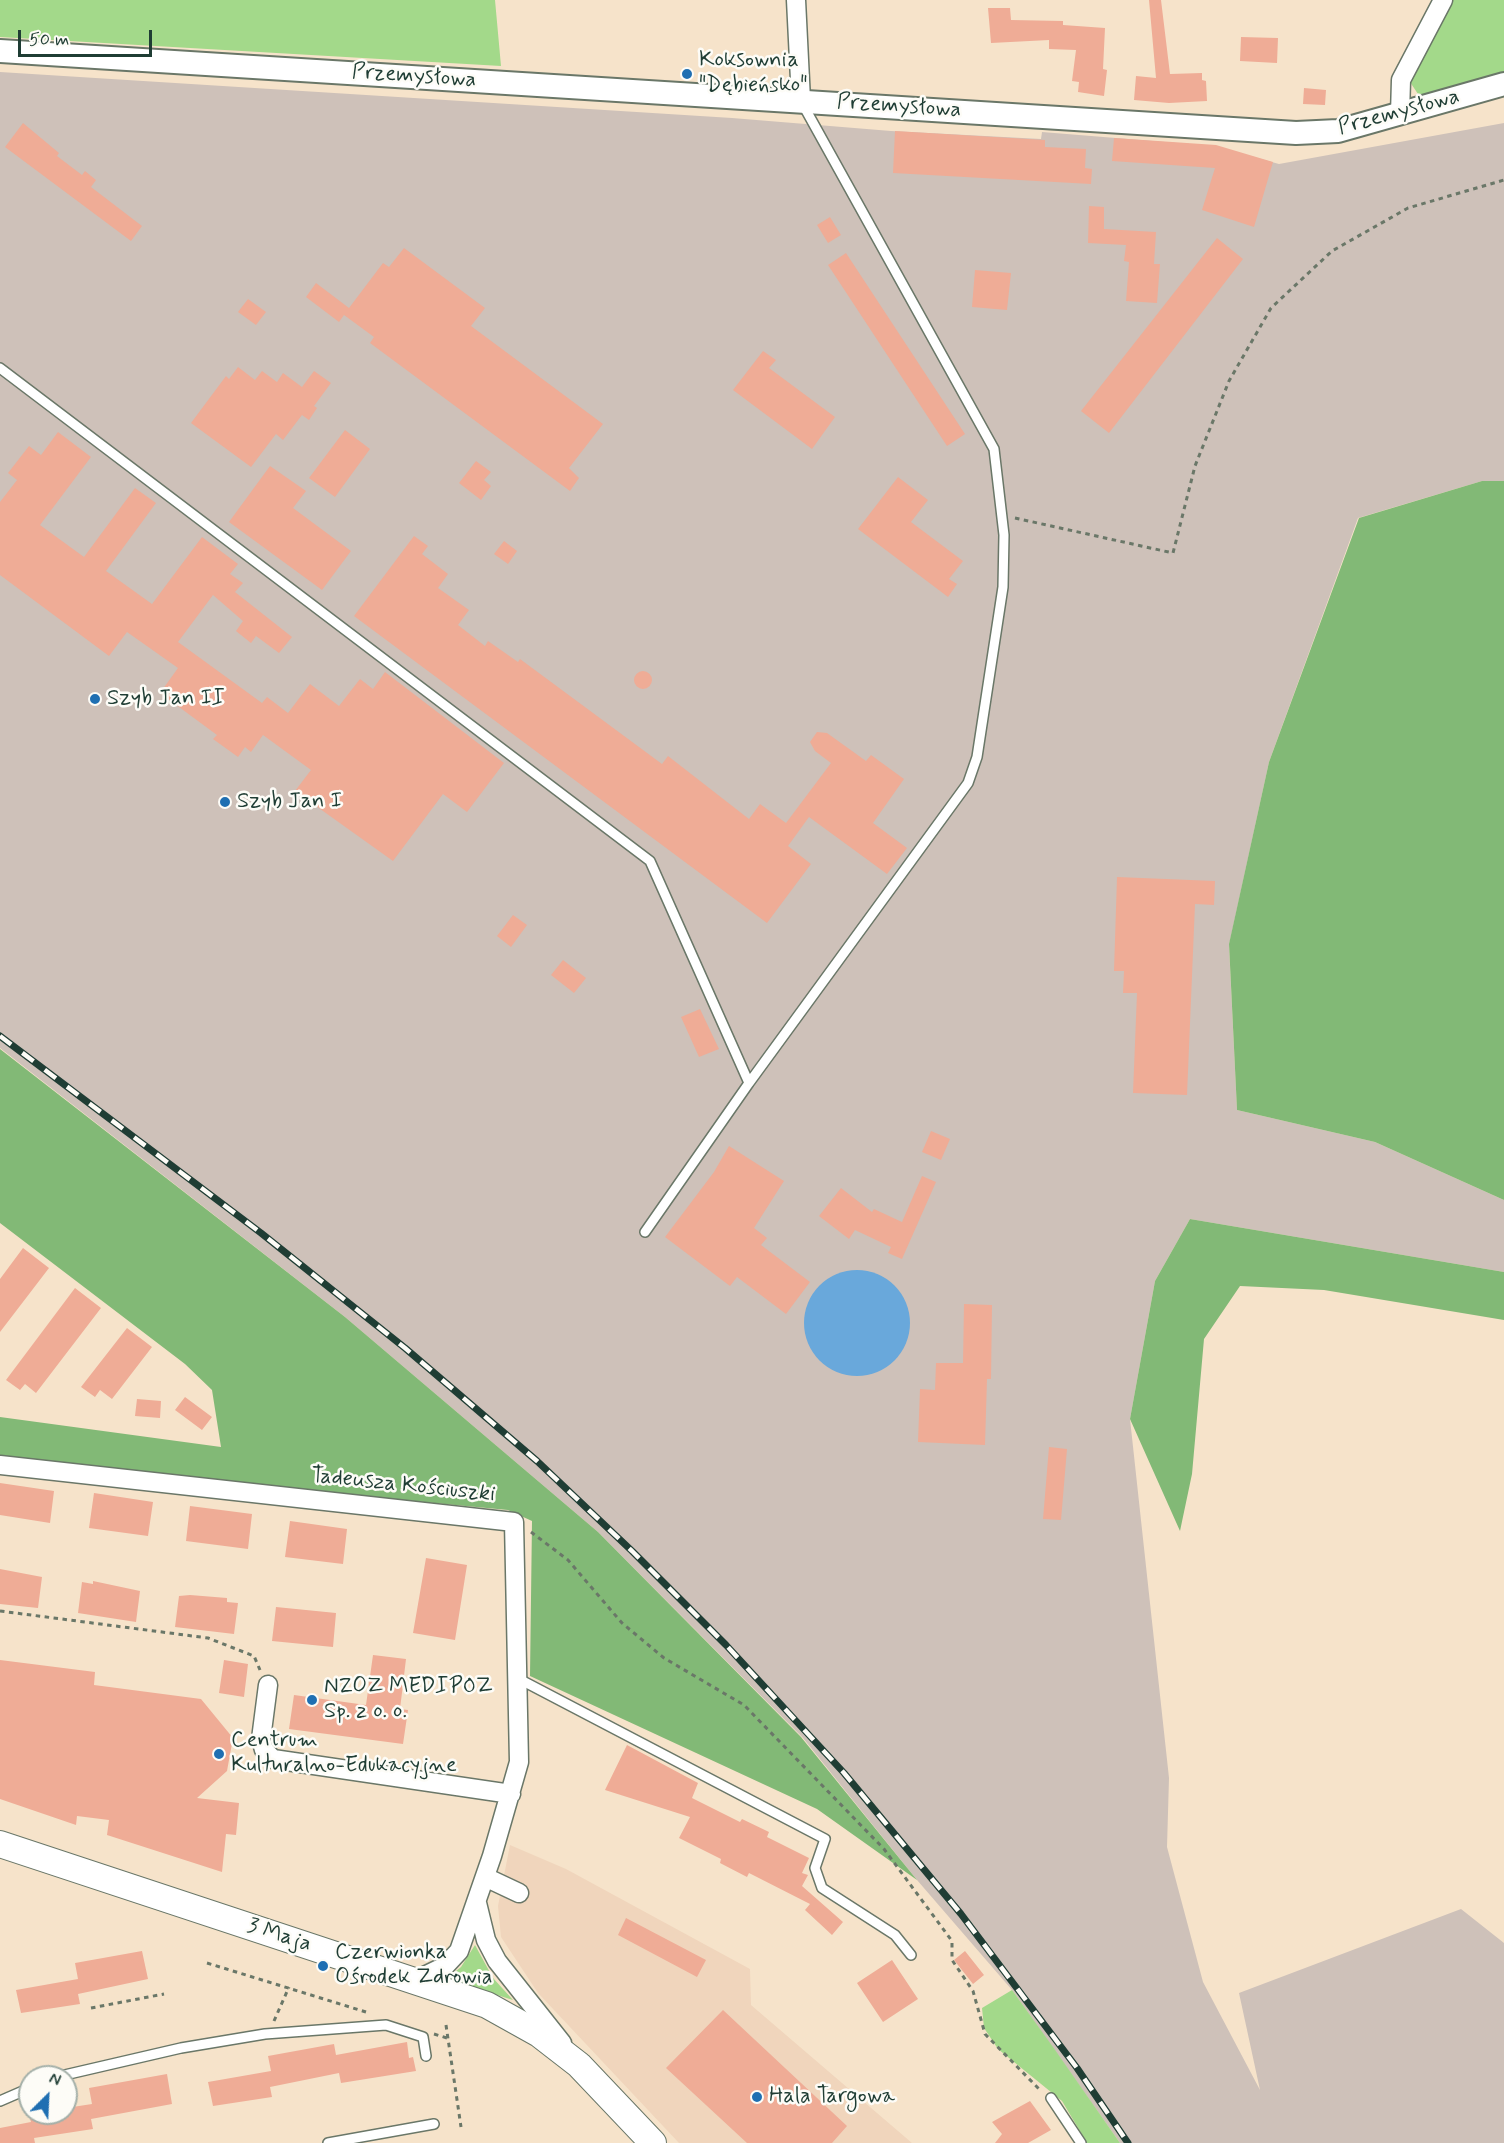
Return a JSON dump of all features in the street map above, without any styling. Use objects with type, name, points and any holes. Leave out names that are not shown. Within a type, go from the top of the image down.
[{"type":"main road","name":"3 Maja","points":[[0,1844],[416,1980],[500,2012],[557,2047],[579,2065],[653,2143]]},
{"type":"street","points":[[796,0],[801,100]]},
{"type":"street","points":[[1400,114],[1401,80],[1443,0]]},
{"type":"street","name":"Przemysłowa","points":[[0,51],[1296,133],[1338,131],[1504,84]]},
{"type":"street","name":"Tadeusza Kościuszki","points":[[0,1465],[514,1522],[519,1762],[512,1794],[477,1903],[456,1956],[445,1966],[416,1980]]},
{"type":"street","points":[[268,1685],[261,1739],[264,1750],[273,1759],[512,1794]]},
{"type":"street","points":[[485,1877],[519,1893]]},
{"type":"street","points":[[477,1903],[486,1940],[497,1962],[579,2065]]},
{"type":"lane","points":[[645,1232],[749,1083],[968,783],[977,757],[1003,587],[1004,535],[994,449],[801,100]]},
{"type":"lane","points":[[0,368],[650,861],[749,1083]]},
{"type":"lane","points":[[519,1679],[825,1839],[815,1868],[822,1888],[895,1935],[911,1956]]},
{"type":"lane","points":[[78,2072],[181,2048],[265,2034],[386,2025],[423,2037],[426,2056]]},
{"type":"lane","points":[[0,2101],[18,2093]]},
{"type":"lane","points":[[1051,2098],[1080,2143]]},
{"type":"lane","points":[[327,2143],[434,2124]]},
{"type":"path","points":[[1002,514],[1173,553],[1195,466],[1229,381],[1271,308],[1332,251],[1408,208],[1504,180]]},
{"type":"path","points":[[514,1522],[568,1560],[622,1623],[664,1658],[744,1705],[884,1850],[952,1941],[952,1960],[973,1991],[985,2034],[1033,2085],[1051,2098]]},
{"type":"path","points":[[0,1611],[208,1638],[254,1656],[268,1685]]},
{"type":"path","points":[[207,1963],[371,2013]]},
{"type":"path","points":[[265,2034],[280,2009],[289,1987]]},
{"type":"path","points":[[91,2008],[164,1994]]},
{"type":"path","points":[[446,2025],[461,2127]]},
{"type":"path","points":[[434,2034],[447,2038]]},
{"type":"shaded area","points":[[0,72],[732,118],[891,131],[1041,139],[1042,132],[1214,146],[1279,164],[1504,123],[1504,481],[1482,481],[1358,518],[1269,762],[1229,945],[1237,1110],[1375,1142],[1504,1200],[1504,1272],[1190,1219],[1155,1281],[1130,1419],[1169,1778],[1167,1847],[1203,1982],[1260,2090],[1239,1993],[1461,1909],[1504,1943],[1504,2143],[1120,2143],[1012,1990],[917,1880],[803,1738],[598,1532],[345,1317],[0,1048]]},
{"type":"shaded area","points":[[510,1845],[566,1869],[750,1969],[751,2005],[912,2143],[679,2143],[538,1993],[501,1937],[498,1906]]},
{"type":"green space","points":[[0,0],[495,0],[501,66],[0,37]]},
{"type":"green space","points":[[1453,0],[1504,0],[1504,73],[1420,97],[1410,82]]},
{"type":"green space","points":[[1482,481],[1504,481],[1504,1200],[1375,1142],[1237,1110],[1229,944],[1269,762],[1359,518]]},
{"type":"green space","points":[[0,1049],[345,1317],[598,1532],[801,1737],[917,1880],[817,1809],[530,1676],[532,1521],[508,1510],[245,1485],[0,1457],[0,1417],[221,1447],[212,1390],[185,1364],[0,1223]]},
{"type":"green space","points":[[1190,1219],[1504,1272],[1504,1320],[1324,1290],[1240,1286],[1204,1339],[1192,1474],[1180,1531],[1130,1419],[1155,1281]]},
{"type":"green space","points":[[475,1945],[493,1978],[513,2000],[446,1979],[461,1967]]},
{"type":"green space","points":[[1012,1990],[1120,2143],[1087,2143],[1062,2101],[998,2049],[984,2028],[982,2008]]},
{"type":"water","points":[[857,1270],[877,1274],[894,1286],[906,1303],[910,1323],[906,1343],[894,1360],[877,1372],[857,1376],[837,1372],[820,1360],[808,1343],[804,1323],[808,1303],[820,1286],[837,1274]]},
{"type":"building","points":[[1149,0],[1161,0],[1170,74],[1202,73],[1202,80],[1206,81],[1207,101],[1169,103],[1134,100],[1136,76],[1156,78]]},
{"type":"building","points":[[988,8],[1010,8],[1011,20],[1063,21],[1063,25],[1105,28],[1103,69],[1107,70],[1104,96],[1078,92],[1079,82],[1072,81],[1076,50],[1049,49],[1049,40],[991,43]]},
{"type":"building","points":[[1241,37],[1278,38],[1277,63],[1240,61]]},
{"type":"building","points":[[1304,88],[1326,90],[1325,105],[1303,104]]},
{"type":"building","points":[[23,123],[59,153],[57,156],[82,175],[85,171],[96,180],[91,187],[142,226],[131,241],[5,147]]},
{"type":"building","points":[[895,131],[1045,140],[1045,147],[1086,149],[1085,168],[1092,169],[1091,184],[893,173]]},
{"type":"building","points":[[1114,138],[1216,145],[1273,162],[1254,227],[1202,210],[1215,168],[1112,161]]},
{"type":"building","points":[[1089,206],[1104,207],[1104,229],[1156,232],[1154,264],[1160,264],[1157,303],[1126,301],[1129,262],[1124,261],[1126,245],[1088,243]]},
{"type":"building","points":[[830,217],[841,235],[828,243],[817,225]]},
{"type":"building","points":[[1217,238],[1243,259],[1109,433],[1081,411]]},
{"type":"building","points":[[404,248],[485,308],[471,326],[603,424],[569,468],[579,478],[570,491],[370,343],[374,337],[344,315],[339,322],[306,297],[316,283],[349,308],[383,263],[389,267]]},
{"type":"building","points":[[846,253],[965,434],[947,446],[828,265]]},
{"type":"building","points":[[975,270],[1011,273],[1007,310],[972,307]]},
{"type":"building","points":[[248,299],[266,312],[256,325],[238,312]]},
{"type":"building","points":[[763,351],[776,360],[769,368],[835,417],[812,449],[733,390]]},
{"type":"building","points":[[238,367],[255,380],[262,371],[277,382],[283,373],[302,387],[314,371],[331,383],[314,406],[317,408],[309,420],[302,415],[283,440],[276,434],[251,467],[191,423],[226,376],[229,379]]},
{"type":"building","points":[[345,430],[370,449],[335,497],[309,478]]},
{"type":"building","points":[[58,432],[91,457],[40,525],[84,557],[135,488],[156,503],[106,571],[152,604],[202,537],[238,564],[230,574],[243,583],[235,592],[292,637],[279,653],[256,636],[251,643],[236,631],[243,621],[213,595],[178,642],[262,703],[267,697],[288,713],[310,684],[339,706],[360,679],[373,689],[385,672],[504,763],[467,812],[443,794],[393,861],[295,791],[311,770],[263,735],[251,752],[245,747],[238,757],[213,739],[217,735],[160,693],[178,668],[127,632],[109,656],[0,575],[0,502],[17,480],[8,473],[29,446],[41,455]]},
{"type":"building","points":[[476,461],[491,472],[484,480],[491,486],[481,500],[459,483]]},
{"type":"building","points":[[270,466],[306,491],[293,508],[351,551],[322,590],[229,522]]},
{"type":"building","points":[[898,477],[928,500],[911,522],[963,561],[949,579],[957,584],[948,597],[858,529]]},
{"type":"building","points":[[414,536],[428,546],[422,554],[448,574],[438,588],[469,610],[458,625],[485,646],[488,641],[518,662],[520,659],[662,764],[668,756],[749,819],[760,804],[786,823],[831,763],[815,751],[810,742],[817,732],[827,733],[866,761],[871,755],[904,779],[873,823],[907,848],[887,874],[809,817],[788,846],[811,864],[767,923],[354,616]]},
{"type":"building","points":[[504,541],[517,551],[508,564],[494,554]]},
{"type":"building","points":[[643,671],[649,674],[652,680],[649,686],[643,689],[637,686],[634,680],[637,674]]},
{"type":"building","points":[[1117,877],[1215,881],[1214,905],[1195,904],[1187,1095],[1133,1093],[1137,993],[1123,993],[1124,971],[1114,971]]},
{"type":"building","points":[[513,915],[527,925],[511,947],[497,936]]},
{"type":"building","points":[[563,960],[586,978],[574,993],[551,975]]},
{"type":"building","points":[[700,1009],[719,1049],[699,1057],[681,1017]]},
{"type":"building","points":[[931,1131],[950,1139],[941,1160],[922,1152]]},
{"type":"building","points":[[729,1146],[784,1181],[754,1228],[767,1238],[761,1245],[810,1282],[786,1314],[737,1277],[730,1286],[665,1237],[714,1172]]},
{"type":"building","points":[[922,1176],[936,1182],[902,1259],[888,1253],[891,1247],[855,1230],[849,1239],[819,1216],[841,1188],[872,1212],[874,1209],[902,1222]]},
{"type":"building","points":[[23,1248],[49,1268],[0,1332],[0,1279]]},
{"type":"building","points":[[75,1288],[101,1308],[36,1393],[25,1384],[20,1390],[6,1380]]},
{"type":"building","points":[[964,1304],[992,1305],[991,1379],[987,1379],[985,1445],[918,1442],[920,1389],[935,1390],[936,1363],[963,1363]]},
{"type":"building","points":[[127,1328],[152,1347],[112,1399],[100,1390],[95,1397],[81,1387]]},
{"type":"building","points":[[185,1397],[212,1417],[202,1430],[175,1410]]},
{"type":"building","points":[[137,1399],[161,1401],[160,1418],[135,1416]]},
{"type":"building","points":[[1049,1447],[1067,1449],[1061,1520],[1043,1519]]},
{"type":"building","points":[[0,1483],[54,1491],[50,1523],[0,1515]]},
{"type":"building","points":[[94,1493],[153,1502],[148,1536],[89,1528]]},
{"type":"building","points":[[190,1506],[252,1514],[248,1549],[186,1541]]},
{"type":"building","points":[[290,1521],[347,1529],[343,1564],[285,1557]]},
{"type":"building","points":[[426,1558],[467,1565],[455,1640],[413,1633]]},
{"type":"building","points":[[0,1569],[42,1577],[38,1608],[0,1604]]},
{"type":"building","points":[[93,1581],[140,1591],[136,1622],[78,1613],[82,1582],[93,1584]]},
{"type":"building","points":[[179,1596],[227,1598],[227,1602],[238,1603],[234,1634],[175,1627]]},
{"type":"building","points":[[276,1607],[336,1613],[333,1647],[272,1641]]},
{"type":"building","name":"NZOZ MEDIPOZ Sp. z o. o.","points":[[373,1655],[406,1659],[400,1709],[408,1710],[403,1744],[289,1729],[294,1695],[366,1705]]},
{"type":"building","points":[[0,1660],[95,1672],[94,1685],[201,1699],[233,1738],[227,1771],[197,1798],[239,1803],[236,1835],[226,1834],[222,1872],[107,1835],[109,1820],[77,1816],[76,1825],[0,1799]]},
{"type":"building","points":[[224,1660],[248,1664],[244,1697],[219,1693]]},
{"type":"building","points":[[627,1745],[698,1783],[692,1798],[740,1822],[742,1819],[769,1832],[767,1837],[809,1858],[802,1873],[808,1875],[802,1886],[843,1922],[832,1935],[805,1910],[810,1904],[749,1873],[747,1877],[720,1863],[721,1859],[679,1838],[690,1817],[605,1790]]},
{"type":"building","points":[[626,1918],[706,1960],[697,1977],[618,1935]]},
{"type":"building","points":[[142,1951],[148,1979],[78,1994],[80,2004],[21,2013],[16,1990],[78,1979],[75,1963]]},
{"type":"building","points":[[965,1951],[984,1975],[973,1984],[954,1960]]},
{"type":"building","points":[[892,1960],[918,1999],[883,2022],[857,1983]]},
{"type":"building","name":"Hala Targowa","points":[[723,2010],[847,2126],[832,2143],[747,2143],[666,2068]]},
{"type":"building","points":[[407,2042],[409,2058],[413,2057],[416,2071],[341,2083],[339,2073],[270,2087],[272,2097],[213,2106],[208,2082],[271,2071],[268,2056],[334,2044],[336,2055]]},
{"type":"building","points":[[167,2074],[172,2104],[91,2119],[93,2129],[34,2138],[35,2143],[0,2143],[0,2128],[18,2125],[78,2125],[78,2106],[92,2104],[89,2088]]},
{"type":"building","points":[[1030,2101],[1051,2130],[1028,2143],[995,2143],[1002,2134],[992,2122]]},
{"type":"railway","points":[[0,1036],[261,1233],[405,1348],[537,1461],[632,1551],[726,1645],[844,1773],[961,1914],[1077,2068],[1128,2143]]},
{"type":"place","name":"Koksownia \"Dębieńsko\"","points":[[687,74]]},
{"type":"place","name":"Szyb Jan II","points":[[95,699]]},
{"type":"place","name":"Szyb Jan I","points":[[225,802]]},
{"type":"place","name":"NZOZ MEDIPOZ Sp. z o. o.","points":[[312,1700]]},
{"type":"place","name":"Centrum Kulturalno-Edukacyjne","points":[[219,1754]]},
{"type":"place","name":"Czerwionka Ośrodek Zdrowia","points":[[323,1966]]},
{"type":"place","name":"Hala Targowa","points":[[757,2097]]}]
